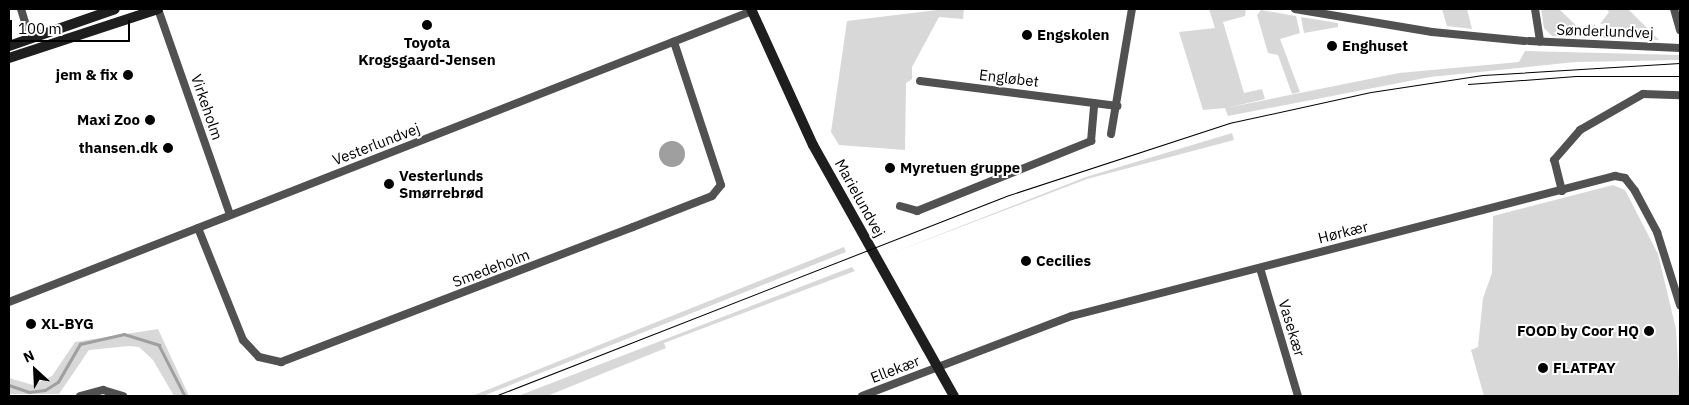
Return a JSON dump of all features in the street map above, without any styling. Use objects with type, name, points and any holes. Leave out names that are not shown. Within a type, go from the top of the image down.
[{"type":"street","points":[[22,9],[30,39]]},
{"type":"street","points":[[9,46],[115,9]]},
{"type":"street","points":[[9,58],[158,9]]},
{"type":"street","name":"Virkeholm","points":[[158,9],[230,215]]},
{"type":"street","points":[[1111,134],[1132,9]]},
{"type":"street","name":"Sønderlundvej","points":[[1294,9],[1432,32],[1540,42],[1680,48]]},
{"type":"street","points":[[1534,9],[1540,42]]},
{"type":"street","points":[[1674,9],[1680,30]]},
{"type":"street","name":"Vesterlundvej","points":[[9,302],[752,10]]},
{"type":"street","name":"Marielundvej","points":[[752,10],[813,145],[954,396]]},
{"type":"street","name":"Smedeholm","points":[[198,228],[243,340],[259,357],[282,362],[712,196],[722,185],[674,42]]},
{"type":"street","name":"Engløbet","points":[[920,81],[1117,106]]},
{"type":"street","points":[[1562,191],[1554,160],[1580,130],[1643,94],[1680,95]]},
{"type":"street","points":[[900,206],[917,211],[1091,141],[1094,103]]},
{"type":"street","name":"Hørkær","points":[[937,367],[1072,316],[1615,176],[1625,178],[1657,232],[1680,305]]},
{"type":"street","name":"Vasekær","points":[[1260,268],[1298,396]]},
{"type":"street","name":"Ellekær","points":[[862,396],[937,367]]},
{"type":"street","points":[[80,396],[103,390],[122,396]]},
{"type":"shaded area","points":[[945,9],[964,9],[963,19],[939,17],[912,67],[912,79],[906,83],[905,150],[839,145],[831,132],[847,21]]},
{"type":"shaded area","points":[[1209,9],[1246,9],[1245,16],[1223,22],[1244,93],[1262,89],[1265,99],[1226,108],[1399,73],[1519,62],[1525,51],[1680,55],[1680,60],[1576,62],[1430,77],[1228,116],[1225,108],[1203,110],[1179,32],[1215,28]]},
{"type":"shaded area","points":[[1442,9],[1467,9],[1472,29],[1447,26]]},
{"type":"shaded area","points":[[1541,9],[1559,9],[1585,34],[1595,24],[1597,38],[1552,36],[1544,28]]},
{"type":"shaded area","points":[[1606,9],[1628,9],[1659,40],[1601,38],[1602,30],[1610,30],[1609,23],[1600,24],[1609,12]]},
{"type":"shaded area","points":[[1261,10],[1296,16],[1300,33],[1280,39],[1300,92],[1292,94],[1278,55],[1268,53],[1257,15]]},
{"type":"shaded area","points":[[1301,17],[1338,23],[1338,27],[1304,33]]},
{"type":"shaded area","points":[[1232,133],[1234,140],[1087,179],[892,253],[1086,177]]},
{"type":"shaded area","points":[[672,141],[682,144],[685,154],[682,164],[672,167],[662,164],[659,154],[662,144]]},
{"type":"shaded area","points":[[1613,185],[1625,190],[1658,254],[1676,329],[1680,396],[1484,396],[1471,350],[1478,347],[1483,298],[1492,273],[1493,216]]},
{"type":"shaded area","points":[[844,247],[846,252],[483,396],[472,396]]},
{"type":"shaded area","points":[[852,267],[855,271],[664,343],[666,348],[547,396],[518,396]]},
{"type":"shaded area","points":[[158,329],[189,396],[174,396],[153,360],[139,347],[129,346],[89,350],[59,394],[9,394],[9,378],[33,385],[52,376],[75,342]]},
{"type":"waterway","points":[[9,385],[29,392],[45,390],[58,382],[80,344],[124,334],[159,345],[185,396]]},
{"type":"tram line","points":[[495,396],[1006,196],[1229,123],[1371,92],[1483,75],[1680,63]]},
{"type":"tram line","points":[[1468,84],[1576,76],[1680,76]]},
{"type":"place","name":"Toyota Krogsgaard-Jensen","points":[[427,25]]},
{"type":"place","name":"Engskolen","points":[[1027,35]]},
{"type":"place","name":"Enghuset","points":[[1332,46]]},
{"type":"place","name":"jem & fix","points":[[128,75]]},
{"type":"place","name":"Maxi Zoo","points":[[150,120]]},
{"type":"place","name":"thansen.dk","points":[[168,148]]},
{"type":"place","name":"Myretuen gruppe","points":[[890,168]]},
{"type":"place","name":"Vesterlunds Smørrebrød","points":[[389,184]]},
{"type":"place","name":"Cecilies","points":[[1026,261]]},
{"type":"place","name":"XL-BYG","points":[[31,324]]},
{"type":"place","name":"FOOD by Coor HQ","points":[[1649,331]]},
{"type":"place","name":"FLATPAY","points":[[1543,368]]}]
